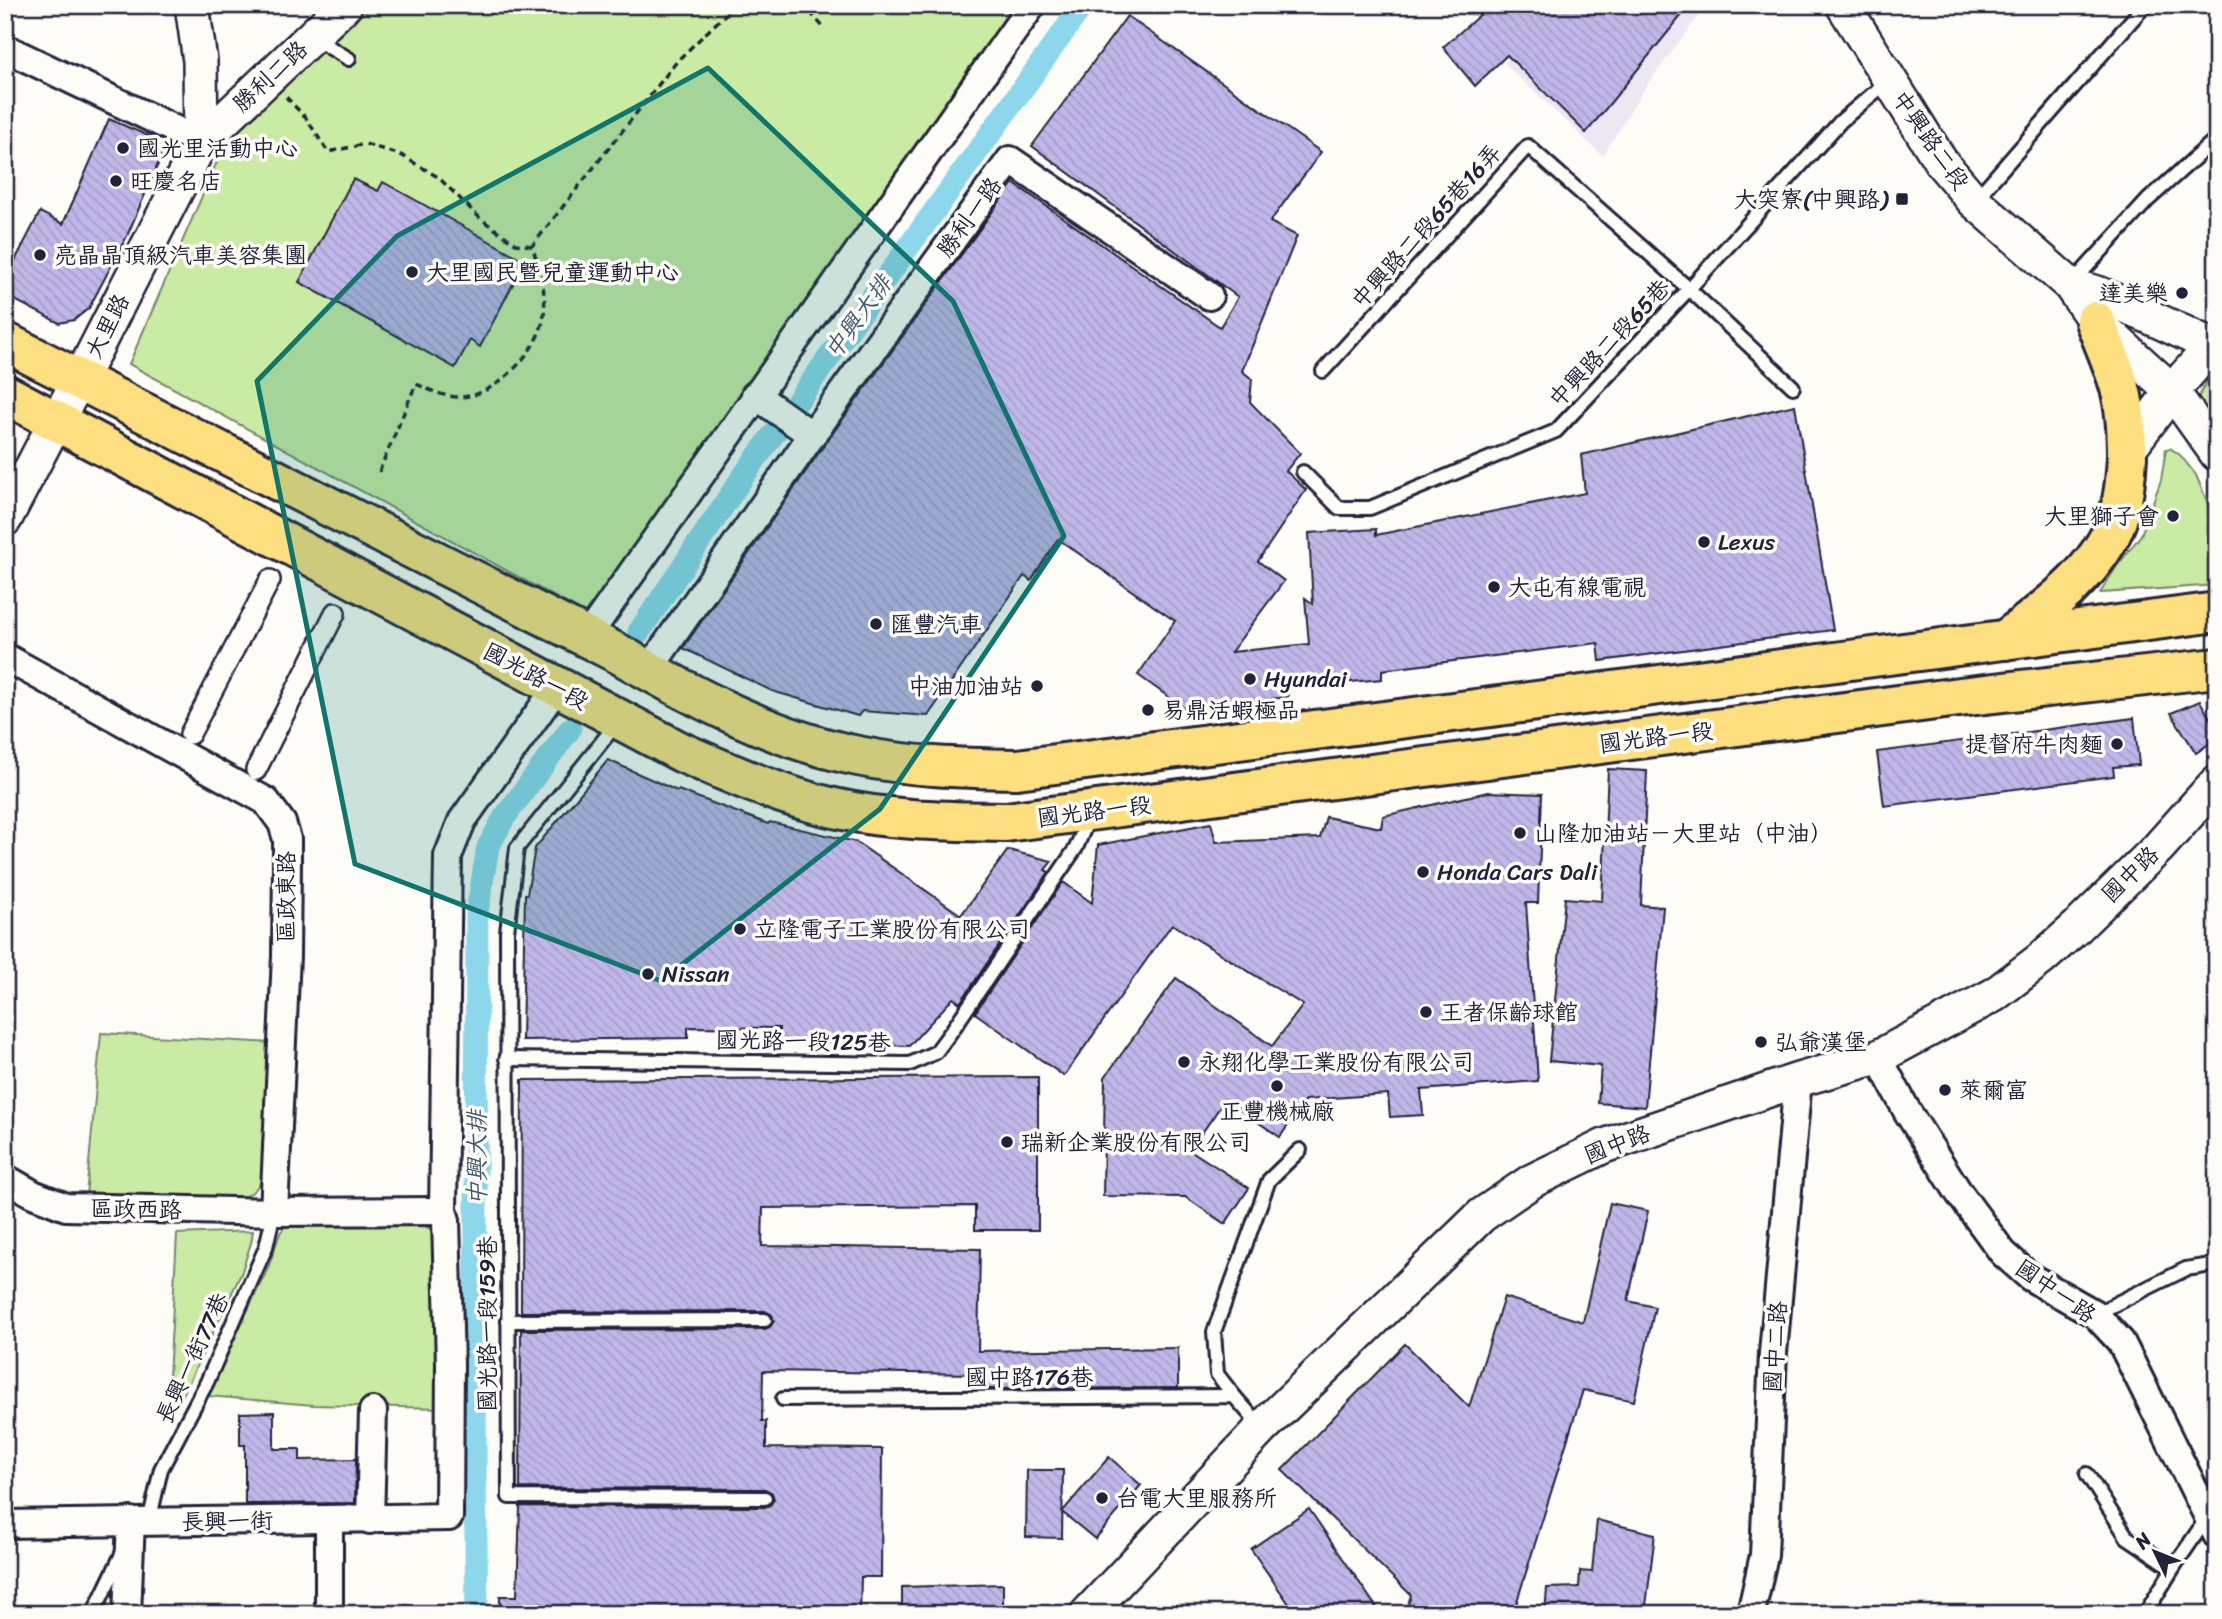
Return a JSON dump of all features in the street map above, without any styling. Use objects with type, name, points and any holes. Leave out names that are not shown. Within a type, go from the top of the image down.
[{"type":"main road","points":[[2005,640],[2039,614],[2086,571],[2104,546],[2117,520],[2126,482],[2127,437],[2121,391],[2095,321]]},
{"type":"main road","points":[[5,342],[586,638],[704,701],[751,722],[818,746],[858,756],[952,768],[1017,769],[2217,612]]},
{"type":"main road","name":"國光路一段","points":[[5,394],[681,752],[730,774],[796,798],[887,817],[1006,822],[1945,699],[2200,670]]},
{"type":"street","name":"大里路","points":[[5,519],[201,142],[200,61],[191,5]]},
{"type":"street","name":"勝利二路","points":[[201,142],[345,5]]},
{"type":"street","points":[[586,638],[1032,5]]},
{"type":"street","name":"中興路二段","points":[[1843,5],[1941,162],[1974,201],[2070,285],[2095,321],[2172,391],[2217,454]]},
{"type":"street","points":[[5,48],[201,142]]},
{"type":"street","name":"勝利一路","points":[[648,671],[812,435],[1010,160],[1209,296]]},
{"type":"street","name":"中興路二段","points":[[2070,285],[2100,294],[2214,347]]},
{"type":"street","points":[[2127,451],[2172,391],[2214,347]]},
{"type":"street","points":[[755,396],[812,435]]},
{"type":"street","points":[[190,734],[270,580]]},
{"type":"street","points":[[256,770],[335,612]]},
{"type":"street","name":"區政東路","points":[[5,657],[267,801],[282,823],[287,839],[286,956],[274,1212]]},
{"type":"street","points":[[2200,670],[2217,688]]},
{"type":"street","points":[[443,1211],[448,856],[462,821],[557,687]]},
{"type":"street","name":"國中路","points":[[1087,1614],[1262,1428],[1482,1215],[1532,1181],[1604,1146],[1798,1080],[1878,1057],[1994,995],[2077,927],[2158,848],[2217,782]]},
{"type":"street","name":"國中一路","points":[[1878,1057],[1907,1111],[1959,1194],[2003,1253],[2030,1277],[2095,1314],[2121,1342],[2212,1526]]},
{"type":"street","name":"國中二路","points":[[1751,1613],[1764,1555],[1773,1353],[1798,1080]]},
{"type":"street","name":"區政西路","points":[[5,1178],[33,1194],[66,1207],[274,1212],[443,1211]]},
{"type":"street","name":"長興一街","points":[[5,1524],[136,1528],[449,1517],[450,1364],[446,1220],[443,1211]]},
{"type":"street","points":[[370,1520],[373,1411]]},
{"type":"street","points":[[329,1520],[329,1614]]},
{"type":"street","points":[[127,1614],[136,1528]]},
{"type":"lane","points":[[1974,201],[2145,5]]},
{"type":"lane","points":[[312,37],[349,60]]},
{"type":"lane","name":"中興路二段65巷","points":[[1303,472],[1339,508],[1370,508],[1556,430],[1689,289],[1841,121],[1889,80]]},
{"type":"lane","points":[[2070,285],[2148,200],[2217,138]]},
{"type":"lane","name":"中興路二段65巷16弄","points":[[1323,371],[1528,146],[1689,289]]},
{"type":"lane","points":[[1689,289],[1793,387]]},
{"type":"lane","name":"國光路一段159巷","points":[[619,720],[517,848],[507,932],[509,1497],[765,1498]]},
{"type":"lane","name":"國光路一段125巷","points":[[506,1059],[910,1064],[936,1052],[953,1029],[1076,848],[1091,812]]},
{"type":"lane","points":[[1262,1428],[1217,1374],[1214,1332],[1269,1180],[1300,1150]]},
{"type":"lane","name":"長興一街77巷","points":[[93,1614],[136,1528],[161,1469],[207,1381],[266,1247],[274,1212]]},
{"type":"lane","points":[[2095,1314],[2186,1269],[2217,1264]]},
{"type":"lane","points":[[508,1321],[765,1320]]},
{"type":"lane","name":"國中路176巷","points":[[782,1399],[1234,1396]]},
{"type":"lane","points":[[2087,1474],[2127,1537],[2173,1567]]},
{"type":"lane","points":[[2145,1614],[2173,1567],[2212,1526]]},
{"type":"path","points":[[533,246],[678,60],[735,5]]},
{"type":"path","points":[[800,5],[825,29]]},
{"type":"path","points":[[285,95],[306,118],[328,152],[365,144],[401,155],[438,177],[481,219],[516,244],[533,246]]},
{"type":"path","points":[[379,472],[416,384],[439,394],[463,397],[484,391],[505,378],[533,345],[544,316],[544,285],[533,246]]},
{"type":"highlighted area","points":[[708,68],[953,301],[1064,536],[880,809],[661,981],[355,864],[257,381],[397,236]]},
{"type":"shaded area","points":[[1562,5],[1707,5],[1646,86],[1603,156],[1504,63]]},
{"type":"green space","points":[[372,5],[1016,5],[588,615],[129,364],[226,141]]},
{"type":"green space","points":[[2209,376],[2217,379],[2217,424],[2196,402]]},
{"type":"green space","points":[[2170,448],[2180,455],[2196,475],[2217,526],[2217,585],[2100,593],[2141,535],[2161,480],[2166,449]]},
{"type":"green space","points":[[101,1033],[272,1043],[264,1174],[255,1190],[239,1199],[86,1196]]},
{"type":"green space","points":[[288,1223],[419,1223],[438,1233],[441,1408],[313,1405],[207,1396],[268,1268],[280,1233]]},
{"type":"green space","points":[[253,1231],[241,1274],[180,1401],[168,1395],[177,1234]]},
{"type":"building","points":[[1491,5],[1690,5],[1586,133],[1507,55],[1475,86],[1443,47]]},
{"type":"building","points":[[1127,16],[1321,152],[1270,222],[1297,236],[1242,371],[1252,379],[1250,402],[1300,453],[1286,471],[1306,490],[1258,561],[1284,581],[1231,652],[1309,644],[1305,598],[1313,604],[1309,533],[1376,529],[1376,535],[1585,493],[1581,455],[1795,405],[1833,630],[1600,661],[1598,643],[1382,670],[1382,679],[1287,688],[1288,697],[1210,706],[1197,700],[1188,711],[1138,675],[1175,621],[1058,539],[1031,581],[1024,576],[928,716],[862,711],[858,716],[772,691],[683,648],[825,444],[1013,183],[1220,327],[1238,297],[1032,146]]},
{"type":"building","points":[[109,119],[151,137],[156,141],[162,155],[127,236],[89,308],[74,320],[59,323],[5,295],[5,280],[40,212],[63,224]]},
{"type":"building","name":"大里國民暨兒童運動中心","points":[[353,179],[378,191],[383,182],[525,261],[480,347],[470,340],[455,368],[299,282]]},
{"type":"building","points":[[2200,701],[2217,730],[2217,738],[2196,753],[2171,713]]},
{"type":"building","points":[[2134,718],[2139,765],[2113,767],[2114,776],[1884,806],[1877,752]]},
{"type":"building","points":[[608,760],[677,791],[768,824],[770,822],[856,842],[961,915],[1008,850],[1052,861],[1045,870],[1049,872],[960,1003],[953,998],[909,1046],[779,1040],[779,1028],[688,1027],[688,1038],[522,1040],[525,894],[535,848]]},
{"type":"building","points":[[1608,769],[1647,771],[1641,905],[1663,907],[1645,1107],[1598,1103],[1601,1066],[1549,1061],[1565,898],[1602,901]]},
{"type":"building","points":[[1488,792],[1542,794],[1538,903],[1526,903],[1538,1081],[1421,1090],[1423,1115],[1390,1117],[1388,1094],[1305,1100],[1280,1137],[1225,1100],[1190,1150],[1249,1188],[1225,1224],[1185,1197],[1103,1196],[1105,1077],[1176,978],[1272,1046],[1303,1005],[1172,924],[1064,1076],[975,1013],[1063,882],[1092,903],[1098,845],[1211,823],[1216,842],[1320,838],[1326,817],[1381,828],[1383,816]]},
{"type":"building","points":[[1038,1077],[1038,1230],[975,1230],[975,1206],[763,1208],[762,1246],[980,1249],[978,1351],[1178,1348],[1178,1388],[979,1389],[979,1374],[763,1371],[762,1421],[766,1421],[766,1448],[882,1449],[881,1577],[861,1577],[860,1614],[500,1614],[500,1596],[517,1596],[520,1506],[765,1507],[774,1499],[772,1493],[765,1489],[520,1488],[521,1330],[765,1329],[774,1321],[772,1315],[765,1311],[521,1312],[522,1080]]},
{"type":"building","points":[[1610,1203],[1648,1211],[1628,1301],[1655,1307],[1634,1401],[1583,1390],[1513,1614],[1405,1614],[1411,1595],[1282,1470],[1405,1344],[1469,1407],[1504,1297],[1583,1322]]},
{"type":"building","points":[[274,1412],[274,1449],[300,1449],[300,1460],[356,1459],[355,1503],[245,1504],[245,1445],[240,1445],[240,1413]]},
{"type":"building","name":"台電大里服務所","points":[[1109,1457],[1141,1485],[1095,1539],[1062,1512]]},
{"type":"building","points":[[1027,1470],[1063,1470],[1062,1538],[1026,1537]]},
{"type":"building","points":[[1309,1509],[1381,1614],[1296,1614],[1251,1549]]},
{"type":"building","points":[[1597,1520],[1655,1534],[1645,1614],[1545,1614],[1547,1588],[1579,1587],[1580,1571],[1592,1572]]},
{"type":"building","points":[[1003,1584],[1003,1614],[902,1614],[902,1587]]},
{"type":"waterway","name":"中興大排","points":[[639,632],[742,478],[1083,5]]},
{"type":"waterway","name":"中興大排","points":[[477,1614],[477,913],[488,847],[504,818],[570,729]]},
{"type":"place","name":"國光里活動中心","points":[[123,148]]},
{"type":"place","name":"旺慶名店","points":[[116,181]]},
{"type":"place","name":"大突寮(中興路)","points":[[1902,199]]},
{"type":"place","name":"亮晶晶頂級汽車美容集團","points":[[40,255]]},
{"type":"place","name":"大里國民暨兒童運動中心","points":[[412,272]]},
{"type":"place","name":"達美樂","points":[[2182,293]]},
{"type":"place","name":"大里獅子會","points":[[2173,516]]},
{"type":"place","name":"Lexus","points":[[1704,542]]},
{"type":"place","name":"大屯有線電視","points":[[1494,587]]},
{"type":"place","name":"匯豐汽車","points":[[876,624]]},
{"type":"place","name":"Hyundai","points":[[1250,679]]},
{"type":"place","name":"中油加油站","points":[[1037,686]]},
{"type":"place","name":"易鼎活蝦極品","points":[[1148,710]]},
{"type":"place","name":"提督府牛肉麵","points":[[2117,744]]},
{"type":"place","name":"山隆加油站－大里站（中油）","points":[[1520,833]]},
{"type":"place","name":"Honda Cars Dali","points":[[1423,872]]},
{"type":"place","name":"立隆電子工業股份有限公司","points":[[740,929]]},
{"type":"place","name":"Nissan","points":[[648,974]]},
{"type":"place","name":"王者保齡球館","points":[[1426,1012]]},
{"type":"place","name":"弘爺漢堡","points":[[1761,1042]]},
{"type":"place","name":"永翔化學工業股份有限公司","points":[[1184,1062]]},
{"type":"place","name":"正豐機械廠","points":[[1277,1086]]},
{"type":"place","name":"萊爾富","points":[[1945,1090]]},
{"type":"place","name":"瑞新企業股份有限公司","points":[[1007,1142]]},
{"type":"place","name":"台電大里服務所","points":[[1102,1498]]}]
